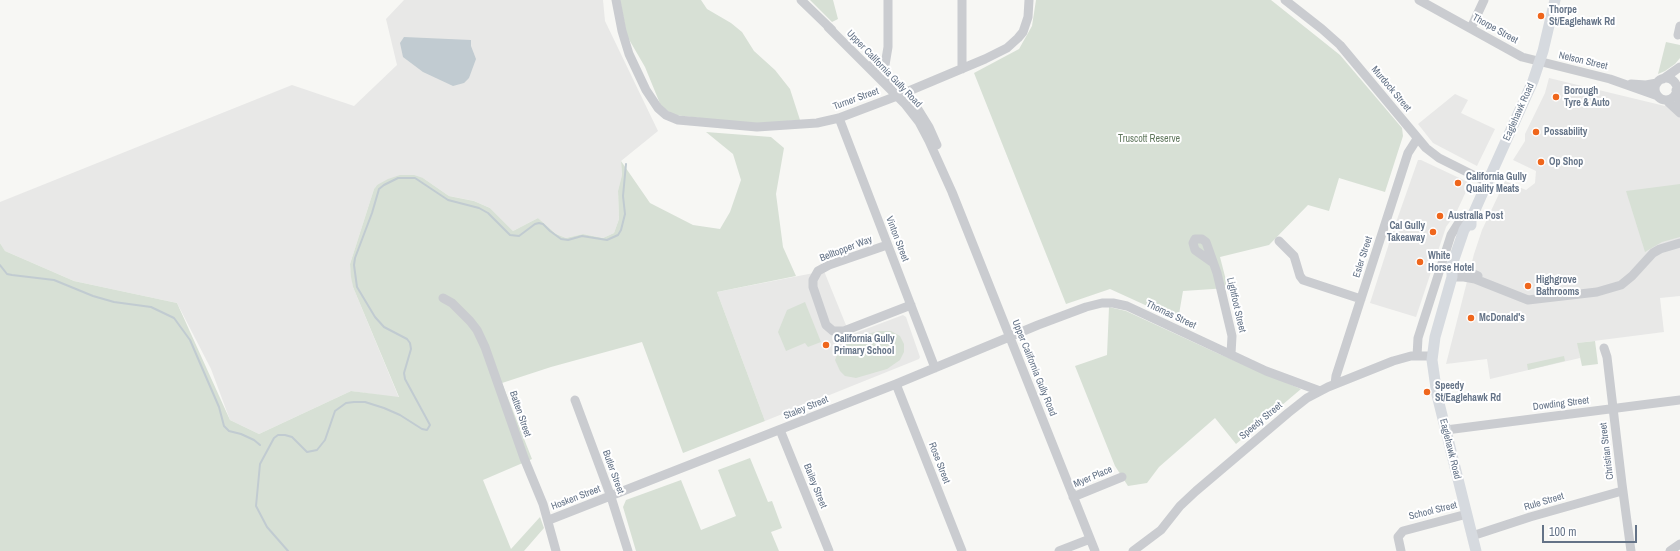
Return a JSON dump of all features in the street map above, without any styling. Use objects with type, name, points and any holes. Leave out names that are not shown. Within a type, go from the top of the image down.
[{"type":"main road","name":"Eaglehawk Road","points":[[1476,551],[1434,384],[1432,356],[1438,328],[1454,271],[1469,235],[1471,220],[1487,182],[1525,102],[1540,62],[1555,0]]},
{"type":"street","name":"Turner Street","points":[[616,0],[625,43],[637,74],[654,104],[671,118],[686,121],[757,127],[817,123],[839,118],[985,59],[1014,44],[1023,32],[1028,17],[1029,0]]},
{"type":"street","name":"Upper California Gully Road","points":[[801,0],[828,27],[919,110],[933,134],[952,192],[1095,551]]},
{"type":"street","points":[[880,75],[885,65],[888,47],[888,0]]},
{"type":"street","points":[[962,0],[962,69]]},
{"type":"street","name":"Murdock Street","points":[[1285,0],[1326,31],[1340,45],[1417,139],[1434,155],[1487,182]]},
{"type":"street","name":"Thorpe Street","points":[[1420,0],[1522,57],[1540,62]]},
{"type":"street","points":[[1471,28],[1484,0]]},
{"type":"street","name":"Nelson Street","points":[[1540,62],[1622,83],[1662,98]]},
{"type":"street","points":[[1680,67],[1660,81],[1655,90],[1680,113]]},
{"type":"street","points":[[1662,98],[1674,96],[1680,75]]},
{"type":"street","points":[[1660,81],[1672,81],[1676,88],[1680,103]]},
{"type":"street","name":"Nelson Street","points":[[1622,83],[1646,85],[1660,81]]},
{"type":"street","name":"Vinton Street","points":[[839,118],[935,368]]},
{"type":"street","name":"Esler Street","points":[[1335,384],[1336,376],[1408,153],[1417,139]]},
{"type":"street","points":[[1417,356],[1418,338],[1451,235],[1458,224],[1471,220]]},
{"type":"street","points":[[1279,241],[1294,256],[1300,276],[1303,280],[1361,299]]},
{"type":"street","points":[[1454,271],[1470,272],[1519,297],[1530,300],[1605,290],[1616,287],[1625,282],[1646,259],[1656,251],[1680,243]]},
{"type":"street","name":"Belltopper Way","points":[[887,245],[829,265],[818,271],[813,280],[813,287],[826,325],[833,331],[840,332],[911,305]]},
{"type":"street","name":"Lightfoot Street","points":[[1212,262],[1217,273],[1231,329],[1233,346],[1231,354]]},
{"type":"street","name":"Batten Street","points":[[443,298],[452,302],[477,330],[485,347],[506,403],[524,458],[549,520],[556,551]]},
{"type":"street","name":"Thomas Street","points":[[1010,337],[1086,307],[1102,303],[1113,303],[1127,306],[1274,374],[1320,391]]},
{"type":"street","name":"Staley Street","points":[[611,497],[1010,337]]},
{"type":"street","name":"Christian Street","points":[[1604,348],[1606,353],[1622,491],[1631,551]]},
{"type":"street","name":"Speedy Street","points":[[1133,551],[1161,530],[1186,500],[1300,403],[1335,384],[1393,361],[1417,356],[1432,356]]},
{"type":"street","name":"Rose Street","points":[[896,384],[962,551]]},
{"type":"street","name":"Butler Street","points":[[575,400],[611,497],[628,551]]},
{"type":"street","name":"Dowding Street","points":[[1446,430],[1680,400]]},
{"type":"street","name":"Bailey Street","points":[[780,430],[829,551]]},
{"type":"street","name":"Myer Place","points":[[1073,497],[1122,476]]},
{"type":"street","name":"Rule Street","points":[[1472,536],[1622,491]]},
{"type":"street","name":"Hosken Street","points":[[549,520],[611,497]]},
{"type":"street","name":"School Street","points":[[1401,551],[1398,537],[1403,531],[1467,514]]},
{"type":"street","points":[[1059,551],[1090,539]]},
{"type":"street","points":[[1670,551],[1680,544]]},
{"type":"shaded area","points":[[404,0],[603,0],[605,21],[658,131],[621,161],[622,175],[618,191],[619,219],[614,233],[603,238],[583,234],[566,238],[556,234],[538,218],[513,231],[490,208],[474,201],[449,196],[423,178],[377,185],[374,189],[350,264],[353,287],[399,398],[351,391],[259,434],[230,420],[211,369],[177,303],[74,281],[5,251],[0,243],[0,202],[292,85],[354,106],[397,65],[386,19]]},
{"type":"shaded area","points":[[404,37],[471,40],[471,46],[476,59],[469,78],[464,83],[453,86],[423,72],[403,57],[400,43]]},
{"type":"shaded area","points":[[1549,78],[1665,106],[1680,89],[1680,296],[1660,298],[1664,332],[1578,343],[1580,358],[1490,379],[1487,359],[1446,364],[1474,254],[1482,230],[1505,181],[1526,190],[1535,183],[1536,171],[1513,160],[1525,141],[1525,134],[1545,93]]},
{"type":"shaded area","points":[[1455,94],[1468,100],[1461,113],[1495,129],[1477,166],[1433,143],[1418,124]]},
{"type":"shaded area","points":[[1418,160],[1421,160],[1470,183],[1456,213],[1446,227],[1416,317],[1370,303]]},
{"type":"shaded area","name":"California Gully Primary School","points":[[824,271],[850,335],[903,315],[906,317],[920,357],[919,359],[765,421],[717,292]]},
{"type":"green space","points":[[620,0],[701,0],[707,9],[731,23],[742,32],[754,51],[775,70],[790,89],[800,120],[752,124],[674,115],[661,106],[645,67],[627,36]]},
{"type":"green space","points":[[810,0],[833,0],[838,19],[832,22]]},
{"type":"green space","name":"Truscott Reserve","points":[[1036,0],[1271,0],[1340,55],[1402,128],[1403,136],[1385,192],[1339,178],[1329,211],[1308,205],[1269,245],[1220,257],[1228,288],[1183,291],[1178,320],[1110,289],[1066,304],[974,73],[1019,49],[1032,26]]},
{"type":"green space","points":[[1666,42],[1680,45],[1680,58],[1675,64],[1658,74]]},
{"type":"green space","points":[[706,132],[771,137],[784,148],[776,194],[783,247],[796,276],[717,292],[765,421],[683,453],[642,342],[551,367],[502,383],[532,459],[483,480],[511,549],[540,517],[544,528],[524,551],[0,551],[0,243],[5,251],[74,281],[177,303],[230,420],[259,434],[351,391],[399,397],[353,287],[351,277],[350,264],[374,189],[377,185],[400,175],[414,175],[423,178],[449,196],[474,201],[490,208],[513,231],[538,218],[556,234],[566,238],[583,234],[603,238],[614,233],[619,219],[618,191],[622,175],[621,161],[650,203],[693,225],[720,229],[730,212],[741,180],[733,154]]},
{"type":"green space","points":[[1680,184],[1680,237],[1662,242],[1645,252],[1626,191]]},
{"type":"green space","points":[[805,302],[821,342],[808,347],[805,343],[786,351],[778,332],[787,310]]},
{"type":"green space","points":[[1109,307],[1126,311],[1217,353],[1301,389],[1236,444],[1215,418],[1159,467],[1147,483],[1128,486],[1115,466],[1075,366],[1107,355]]},
{"type":"green space","points":[[879,331],[891,331],[900,336],[904,344],[904,352],[900,360],[887,369],[856,378],[845,376],[840,371],[835,360],[840,347],[863,335]]},
{"type":"green space","points":[[1595,341],[1598,364],[1582,366],[1577,343]]},
{"type":"green space","points":[[1564,356],[1565,361],[1528,370],[1527,364]]},
{"type":"green space","points":[[750,458],[768,502],[772,501],[782,528],[771,532],[779,551],[636,551],[623,507],[626,500],[681,480],[701,530],[736,516],[718,470]]},
{"type":"waterway","points":[[288,551],[267,527],[256,506],[260,464],[274,438],[278,435],[285,435],[292,437],[307,452],[317,450],[325,440],[335,411],[346,403],[354,402],[365,402],[384,408],[400,415],[422,429],[427,430],[430,425],[405,379],[404,373],[411,349],[410,343],[407,339],[384,327],[375,317],[357,287],[354,265],[355,258],[372,213],[379,189],[398,178],[415,178],[448,200],[479,208],[488,213],[510,235],[519,236],[535,224],[539,223],[543,224],[561,239],[568,240],[582,236],[607,240],[618,235],[621,230],[625,214],[623,196],[626,164]]},
{"type":"waterway","points":[[0,265],[7,274],[54,280],[93,296],[114,302],[151,307],[174,318],[190,340],[219,407],[224,426],[229,431],[241,434],[254,440],[260,445]]},
{"type":"place","name":"Thorpe St/Eaglehawk Rd","points":[[1541,16]]},
{"type":"place","name":"Borough Tyre & Auto","points":[[1556,97]]},
{"type":"place","name":"Possability","points":[[1536,132]]},
{"type":"place","name":"Op Shop","points":[[1541,162]]},
{"type":"place","name":"California Gully Quality Meats","points":[[1458,183]]},
{"type":"place","name":"AustralIa Post","points":[[1440,216]]},
{"type":"place","name":"Cal Gully Takeaway","points":[[1433,232]]},
{"type":"place","name":"White Horse Hotel","points":[[1420,262]]},
{"type":"place","name":"Highgrove Bathrooms","points":[[1528,286]]},
{"type":"place","name":"McDonald's","points":[[1471,318]]},
{"type":"place","name":"California Gully Primary School","points":[[826,345]]},
{"type":"place","name":"Speedy St/Eaglehawk Rd","points":[[1427,392]]}]
